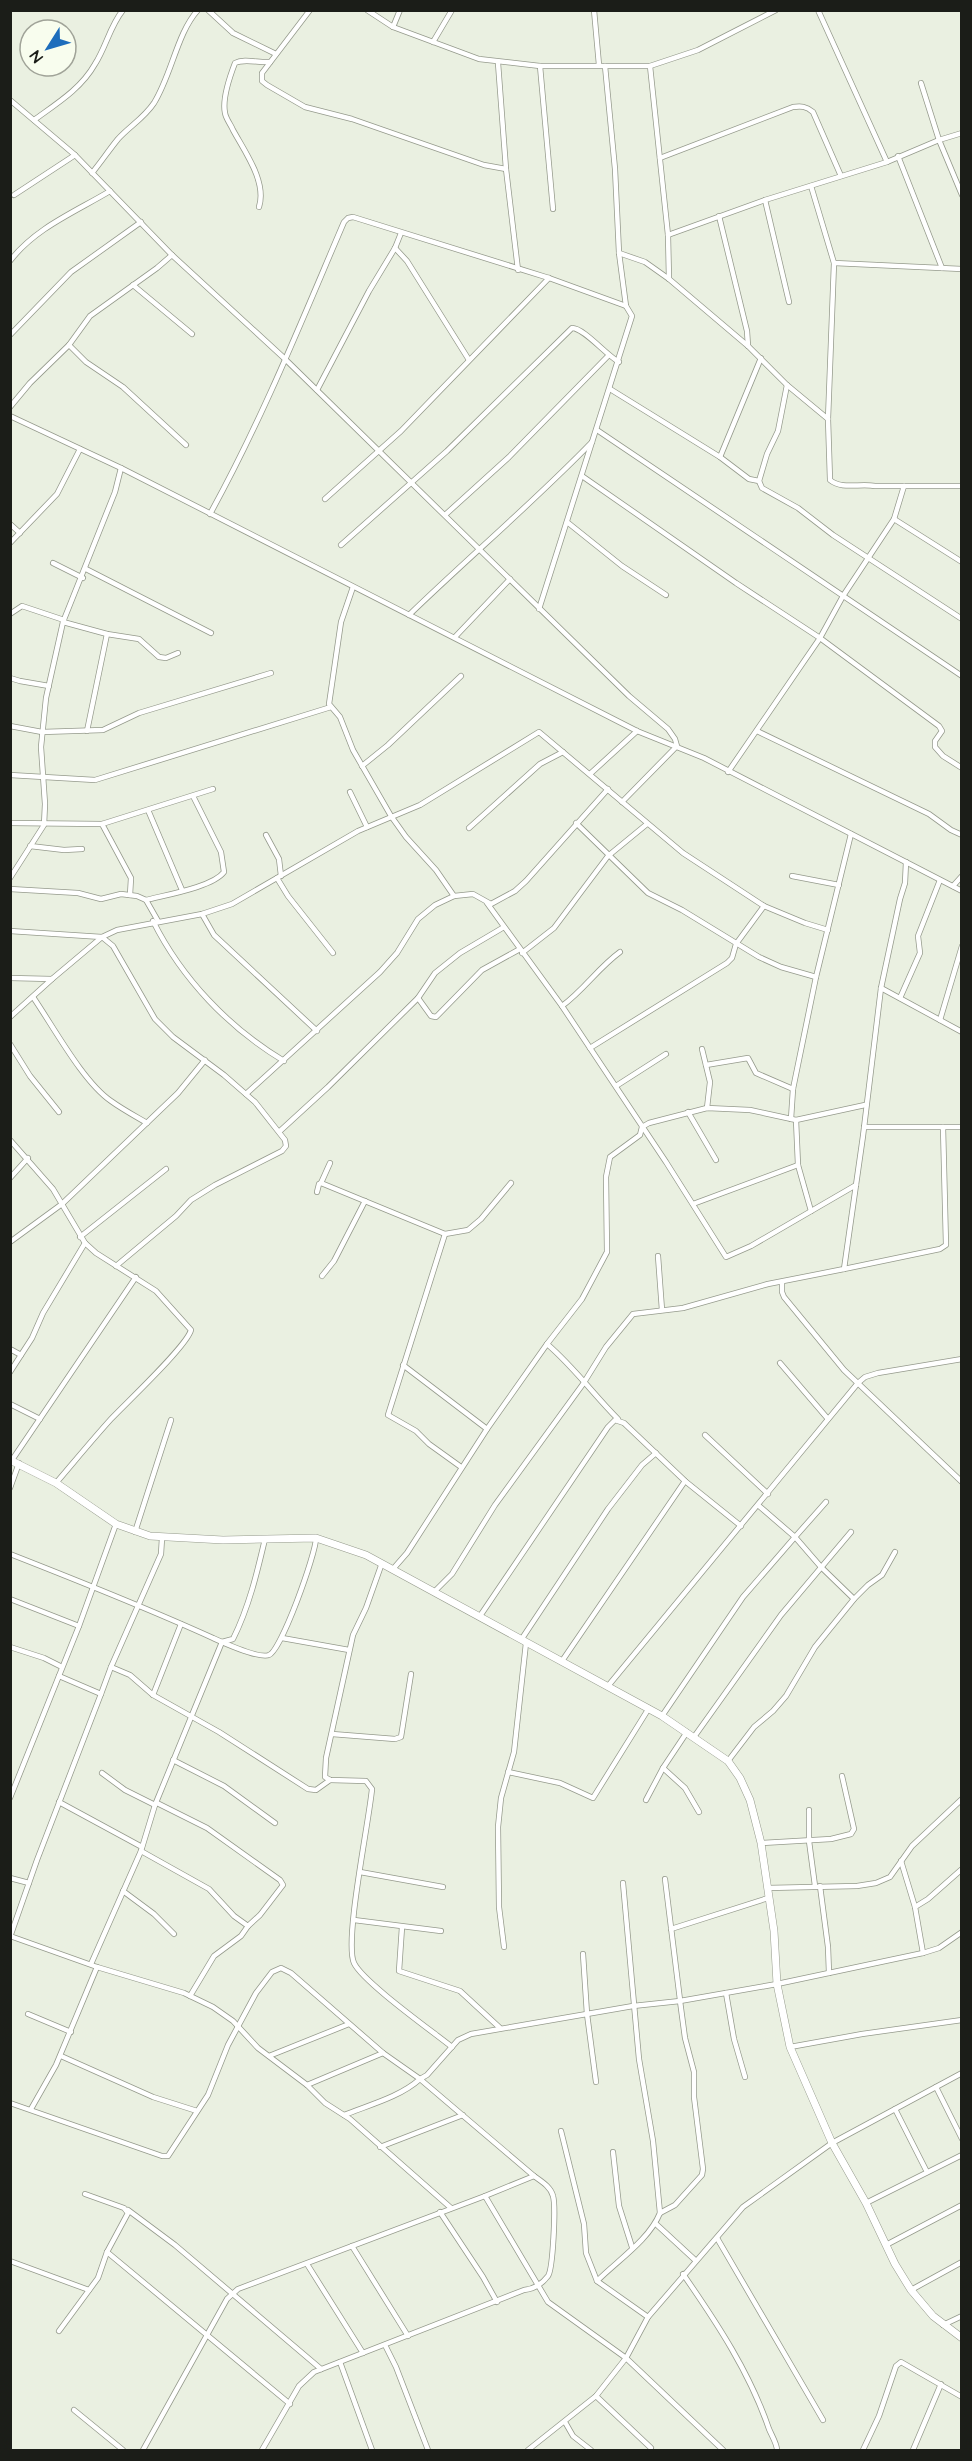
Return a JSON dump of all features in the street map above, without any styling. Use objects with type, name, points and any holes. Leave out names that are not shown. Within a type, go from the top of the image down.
[{"type":"street","points":[[34,120],[83,82],[94,66],[123,10]]},
{"type":"street","points":[[92,173],[119,138],[142,119],[153,104],[174,63],[185,27],[198,10]]},
{"type":"street","points":[[208,10],[233,33],[276,54]]},
{"type":"street","points":[[310,10],[262,73],[262,81],[297,104],[384,130],[484,165],[506,169]]},
{"type":"street","points":[[367,10],[393,27],[479,59],[498,63],[540,66],[650,66],[698,50],[774,11]]},
{"type":"street","points":[[393,27],[400,10]]},
{"type":"street","points":[[433,42],[452,10]]},
{"type":"street","points":[[539,609],[632,316],[626,306],[619,253],[615,168],[594,10]]},
{"type":"street","points":[[818,10],[886,162]]},
{"type":"street","points":[[259,207],[261,200],[259,186],[250,160],[226,117],[225,105],[235,63],[241,60],[270,62]]},
{"type":"street","points":[[498,63],[506,169],[518,270]]},
{"type":"street","points":[[540,66],[554,209]]},
{"type":"street","points":[[650,66],[668,235],[669,279]]},
{"type":"street","points":[[921,84],[939,140],[962,195]]},
{"type":"street","points":[[10,100],[75,155],[172,255],[284,358],[629,696],[668,729],[677,746]]},
{"type":"street","points":[[660,158],[793,107],[801,106],[808,107],[813,112],[841,176]]},
{"type":"street","points":[[668,235],[962,134]]},
{"type":"street","points":[[14,195],[75,155]]},
{"type":"street","points":[[898,156],[942,268]]},
{"type":"street","points":[[811,186],[834,263],[828,419],[830,480],[841,486],[862,484],[962,486]]},
{"type":"street","points":[[10,261],[42,231],[110,191]]},
{"type":"street","points":[[765,200],[789,303]]},
{"type":"street","points":[[719,216],[747,331],[748,346]]},
{"type":"street","points":[[210,514],[230,479],[274,386],[284,358],[348,218],[353,217],[549,278],[626,306]]},
{"type":"street","points":[[10,335],[71,272],[141,222]]},
{"type":"street","points":[[317,390],[400,233]]},
{"type":"street","points":[[394,248],[407,261],[469,360]]},
{"type":"street","points":[[619,253],[645,262],[669,279],[748,346],[787,385],[828,419]]},
{"type":"street","points":[[10,406],[69,345],[90,316],[172,255]]},
{"type":"street","points":[[834,263],[962,270]]},
{"type":"street","points":[[325,499],[401,431],[549,278]]},
{"type":"street","points":[[133,285],[192,334]]},
{"type":"street","points":[[341,545],[412,483],[572,328],[579,329],[608,356],[619,362]]},
{"type":"street","points":[[69,345],[86,362],[123,387],[186,445]]},
{"type":"street","points":[[445,515],[509,457],[608,356]]},
{"type":"street","points":[[720,457],[761,358]]},
{"type":"street","points":[[787,385],[778,431],[767,454],[759,481],[762,488],[798,508],[833,535],[962,619]]},
{"type":"street","points":[[610,389],[720,457],[749,479],[759,481]]},
{"type":"street","points":[[10,416],[121,468],[637,731],[704,758],[962,891]]},
{"type":"street","points":[[597,430],[962,676]]},
{"type":"street","points":[[409,615],[478,548],[541,494],[593,441]]},
{"type":"street","points":[[10,543],[57,494],[80,449]]},
{"type":"street","points":[[10,878],[44,825],[42,732],[49,686],[64,621],[115,492],[121,468]]},
{"type":"street","points":[[582,476],[736,584],[820,638],[941,728],[935,747],[943,756],[962,768]]},
{"type":"street","points":[[728,772],[820,638],[867,557],[894,519],[904,486]]},
{"type":"street","points":[[894,519],[962,562]]},
{"type":"street","points":[[567,522],[622,566],[666,595]]},
{"type":"street","points":[[10,524],[20,533]]},
{"type":"street","points":[[53,563],[82,578]]},
{"type":"street","points":[[86,569],[211,633]]},
{"type":"street","points":[[455,637],[510,579]]},
{"type":"street","points":[[353,587],[341,622],[329,699],[331,707],[340,717],[353,750],[391,816],[406,837],[436,870],[454,896]]},
{"type":"street","points":[[10,614],[22,606],[107,634],[139,639],[159,657],[166,658],[178,653]]},
{"type":"street","points":[[87,731],[107,634]]},
{"type":"street","points":[[10,726],[42,732],[103,730],[139,713],[271,673]]},
{"type":"street","points":[[362,766],[388,745],[461,676]]},
{"type":"street","points":[[10,678],[49,686]]},
{"type":"street","points":[[10,776],[95,780],[114,772],[150,765],[331,707]]},
{"type":"street","points":[[590,774],[637,731]]},
{"type":"street","points":[[757,731],[929,814],[962,835]]},
{"type":"street","points":[[10,1017],[102,937],[117,930],[202,914],[232,904],[367,827],[420,805],[495,761],[536,733],[542,734],[683,853],[764,906],[828,930]]},
{"type":"street","points":[[622,802],[677,746]]},
{"type":"street","points":[[469,828],[540,764],[563,752]]},
{"type":"street","points":[[10,823],[102,824],[213,789]]},
{"type":"street","points":[[487,903],[496,902],[526,881],[608,789]]},
{"type":"street","points":[[350,792],[367,827]]},
{"type":"street","points":[[146,900],[206,883],[220,877],[224,872],[221,852],[193,796]]},
{"type":"street","points":[[148,810],[182,890]]},
{"type":"street","points":[[576,823],[648,893],[780,967],[816,977]]},
{"type":"street","points":[[102,824],[131,878],[130,895]]},
{"type":"street","points":[[418,998],[431,1016],[436,1017],[482,970],[521,951],[554,928],[608,856],[647,824]]},
{"type":"street","points":[[812,1211],[798,1165],[793,1120],[794,1089],[816,977],[851,834]]},
{"type":"street","points":[[267,835],[279,859],[279,877],[288,896],[333,953]]},
{"type":"street","points":[[30,846],[64,850],[82,849]]},
{"type":"street","points":[[844,1269],[880,988],[905,883],[906,862]]},
{"type":"street","points":[[792,876],[839,885]]},
{"type":"street","points":[[953,886],[962,876]]},
{"type":"street","points":[[900,998],[920,953],[918,936],[940,880]]},
{"type":"street","points":[[10,889],[78,893],[101,899],[121,894],[144,897],[173,957],[203,993],[247,1037],[284,1061]]},
{"type":"street","points":[[246,1094],[380,972],[397,953],[424,912],[454,896],[473,894],[487,903],[562,1006],[693,1204],[724,1256],[729,1258],[856,1185]]},
{"type":"street","points":[[591,1048],[727,963],[732,958],[736,944],[764,906]]},
{"type":"street","points":[[202,914],[214,935],[317,1031]]},
{"type":"street","points":[[280,1131],[418,998],[435,974],[460,953],[504,927]]},
{"type":"street","points":[[10,931],[102,937],[113,946],[155,1019],[246,1094],[280,1131],[285,1140],[286,1146],[282,1151],[215,1185],[191,1200],[176,1216],[117,1266]]},
{"type":"street","points":[[940,1020],[962,946]]},
{"type":"street","points":[[562,1006],[577,995],[603,964],[620,952]]},
{"type":"street","points":[[10,978],[52,979]]},
{"type":"street","points":[[880,988],[962,1032]]},
{"type":"street","points":[[33,997],[69,1052],[97,1088],[109,1101],[147,1123]]},
{"type":"street","points":[[10,1044],[30,1076],[59,1112]]},
{"type":"street","points":[[702,1049],[710,1082],[707,1108]]},
{"type":"street","points":[[616,1086],[666,1054]]},
{"type":"street","points":[[706,1065],[748,1058],[756,1073],[794,1089]]},
{"type":"street","points":[[10,1242],[62,1204],[178,1093],[205,1060]]},
{"type":"street","points":[[393,1569],[407,1553],[487,1429],[582,1299],[607,1252],[606,1177],[609,1157],[640,1135],[642,1127],[649,1123],[707,1108],[750,1110],[793,1120],[866,1105]]},
{"type":"street","points":[[688,1112],[716,1160]]},
{"type":"street","points":[[435,1591],[452,1574],[495,1505],[584,1384],[593,1366],[626,1320],[633,1314],[682,1308],[768,1284],[782,1283],[940,1249],[946,1245],[943,1126]]},
{"type":"street","points":[[864,1127],[962,1127]]},
{"type":"street","points":[[10,1140],[28,1158],[62,1204],[85,1243],[156,1291],[191,1330],[190,1334],[110,1420],[56,1483]]},
{"type":"street","points":[[10,1178],[28,1158]]},
{"type":"street","points":[[317,1192],[330,1163]]},
{"type":"street","points":[[693,1204],[798,1165]]},
{"type":"street","points":[[80,1237],[166,1169]]},
{"type":"street","points":[[321,1183],[445,1234],[468,1230],[481,1219],[511,1183]]},
{"type":"street","points":[[322,1276],[334,1262],[365,1201]]},
{"type":"street","points":[[445,1234],[388,1415],[416,1431],[461,1467]]},
{"type":"street","points":[[10,1372],[32,1338],[43,1313],[85,1243]]},
{"type":"street","points":[[658,1256],[662,1310]]},
{"type":"street","points":[[10,1488],[14,1461],[136,1277]]},
{"type":"street","points":[[782,1283],[784,1297],[828,1351],[858,1383],[962,1482]]},
{"type":"street","points":[[547,1344],[618,1419],[685,1481],[741,1526]]},
{"type":"street","points":[[10,1349],[21,1355]]},
{"type":"street","points":[[608,1686],[759,1506],[858,1383],[865,1377],[878,1373],[962,1359]]},
{"type":"street","points":[[780,1363],[828,1419]]},
{"type":"street","points":[[403,1365],[487,1429]]},
{"type":"street","points":[[10,1404],[40,1419]]},
{"type":"street","points":[[480,1616],[608,1427],[618,1419]]},
{"type":"street","points":[[135,1532],[171,1420]]},
{"type":"street","points":[[705,1435],[768,1494]]},
{"type":"street","points":[[504,1947],[499,1907],[498,1827],[501,1798],[514,1752],[524,1642],[608,1509],[642,1465],[656,1454]]},
{"type":"street","points":[[14,1461],[56,1483],[116,1524],[135,1532],[162,1538],[316,1538],[343,1546],[382,1563],[435,1591],[524,1642],[649,1708],[691,1734],[728,1761],[745,1789],[760,1843],[777,1984],[790,2047],[832,2143],[911,2290],[943,2325],[962,2338]]},
{"type":"street","points":[[562,1661],[685,1481]]},
{"type":"street","points":[[662,1716],[743,1597],[826,1502]]},
{"type":"street","points":[[759,1506],[795,1537],[821,1567],[854,1599]]},
{"type":"street","points":[[11,1797],[79,1626],[116,1524]]},
{"type":"street","points":[[646,1800],[663,1768],[781,1615],[851,1532]]},
{"type":"street","points":[[162,1538],[160,1554],[111,1667],[59,1802],[11,1937],[190,1996],[213,2007],[269,2056],[307,2085],[325,2103],[344,2115],[451,2208]]},
{"type":"street","points":[[10,1554],[92,1586],[222,1642],[265,1656],[275,1653],[282,1638],[316,1538]]},
{"type":"street","points":[[222,1642],[233,1639],[239,1627],[255,1583],[265,1539]]},
{"type":"street","points":[[728,1761],[754,1727],[786,1696],[815,1647],[854,1599],[889,1567],[894,1552]]},
{"type":"street","points":[[330,1780],[325,1774],[353,1635],[366,1608],[382,1563]]},
{"type":"street","points":[[10,1599],[79,1626]]},
{"type":"street","points":[[153,1695],[181,1624]]},
{"type":"street","points":[[282,1638],[350,1650]]},
{"type":"street","points":[[91,1964],[141,1849],[173,1760],[222,1642]]},
{"type":"street","points":[[10,1647],[44,1658],[62,1667]]},
{"type":"street","points":[[111,1667],[130,1675],[153,1695],[219,1732],[308,1789],[316,1790],[330,1780],[366,1781],[370,1784],[371,1797],[354,1920],[352,1957],[360,1971],[452,2047]]},
{"type":"street","points":[[332,1734],[394,1739],[401,1737],[411,1674]]},
{"type":"street","points":[[59,1676],[101,1694]]},
{"type":"street","points":[[508,1772],[560,1783],[594,1797],[649,1708]]},
{"type":"street","points":[[173,1760],[224,1786],[275,1823]]},
{"type":"street","points":[[663,1768],[685,1788],[699,1812]]},
{"type":"street","points":[[102,1773],[125,1790],[207,1828],[283,1882],[282,1887],[242,1936],[214,1956],[190,1996]]},
{"type":"street","points":[[760,1843],[831,1839],[854,1831],[842,1776]]},
{"type":"street","points":[[767,1888],[876,1883],[890,1877],[912,1846],[962,1799]]},
{"type":"street","points":[[59,1802],[214,1892],[234,1916],[248,1926]]},
{"type":"street","points":[[809,1810],[809,1841],[828,1947],[829,1973]]},
{"type":"street","points":[[900,1861],[915,1906],[923,1953]]},
{"type":"street","points":[[915,1906],[928,1899],[962,1869]]},
{"type":"street","points":[[360,1872],[443,1887]]},
{"type":"street","points":[[10,1878],[29,1883]]},
{"type":"street","points":[[660,2213],[675,2205],[687,2193],[700,2179],[703,2169],[694,2097],[694,2072],[685,2038],[665,1880]]},
{"type":"street","points":[[597,2280],[656,2224],[660,2213],[633,2006],[623,1883]]},
{"type":"street","points":[[123,1891],[154,1914],[174,1934]]},
{"type":"street","points":[[671,1929],[768,1898]]},
{"type":"street","points":[[354,1920],[441,1931]]},
{"type":"street","points":[[402,1927],[399,1971],[460,1991],[500,2028]]},
{"type":"street","points":[[344,2115],[412,2086],[427,2075],[463,2037],[500,2028],[777,1984],[923,1953],[939,1948],[962,1932]]},
{"type":"street","points":[[583,1954],[587,2014],[596,2082]]},
{"type":"street","points":[[31,2109],[60,2056],[97,1967]]},
{"type":"street","points":[[10,2103],[165,2156],[172,2152],[208,2095],[228,2045],[256,1993],[272,1972],[281,1968],[291,1973],[383,2053],[420,2079],[546,2185],[554,2201],[551,2267],[547,2278],[533,2289],[524,2290],[314,2372],[299,2386],[262,2451]]},
{"type":"street","points":[[726,1993],[734,2039],[745,2077]]},
{"type":"street","points":[[28,2014],[71,2032]]},
{"type":"street","points":[[790,2047],[962,2020]]},
{"type":"street","points":[[269,2056],[349,2024]]},
{"type":"street","points":[[307,2085],[383,2053]]},
{"type":"street","points":[[60,2056],[153,2097],[197,2111]]},
{"type":"street","points":[[528,2451],[596,2396],[626,2358],[648,2317],[671,2292],[695,2260],[753,2199],[832,2143],[962,2073]]},
{"type":"street","points":[[936,2087],[962,2139]]},
{"type":"street","points":[[896,2109],[927,2172]]},
{"type":"street","points":[[380,2146],[463,2115]]},
{"type":"street","points":[[561,2131],[584,2224],[586,2253],[597,2280],[648,2317]]},
{"type":"street","points":[[613,2152],[619,2206],[632,2247]]},
{"type":"street","points":[[866,2203],[962,2155]]},
{"type":"street","points":[[143,2451],[232,2294],[242,2287],[534,2176]]},
{"type":"street","points":[[85,2194],[128,2210],[153,2227],[321,2369]]},
{"type":"street","points":[[484,2196],[548,2302],[626,2358],[723,2451]]},
{"type":"street","points":[[886,2245],[962,2205]]},
{"type":"street","points":[[59,2331],[98,2277],[107,2252],[128,2210]]},
{"type":"street","points":[[440,2212],[497,2302]]},
{"type":"street","points":[[656,2224],[695,2260]]},
{"type":"street","points":[[717,2238],[823,2420]]},
{"type":"street","points":[[352,2246],[408,2336]]},
{"type":"street","points":[[107,2252],[290,2403]]},
{"type":"street","points":[[10,2261],[89,2290]]},
{"type":"street","points":[[911,2290],[962,2262]]},
{"type":"street","points":[[307,2264],[363,2354]]},
{"type":"street","points":[[683,2274],[714,2319],[759,2400],[777,2451]]},
{"type":"street","points":[[943,2325],[962,2316]]},
{"type":"street","points":[[385,2345],[396,2367],[428,2451]]},
{"type":"street","points":[[340,2362],[372,2451]]},
{"type":"street","points":[[862,2451],[879,2416],[896,2366],[901,2362],[962,2397]]},
{"type":"street","points":[[913,2451],[941,2384]]},
{"type":"street","points":[[596,2396],[651,2448]]},
{"type":"street","points":[[74,2410],[123,2451]]},
{"type":"street","points":[[565,2422],[573,2436],[591,2451]]}]
